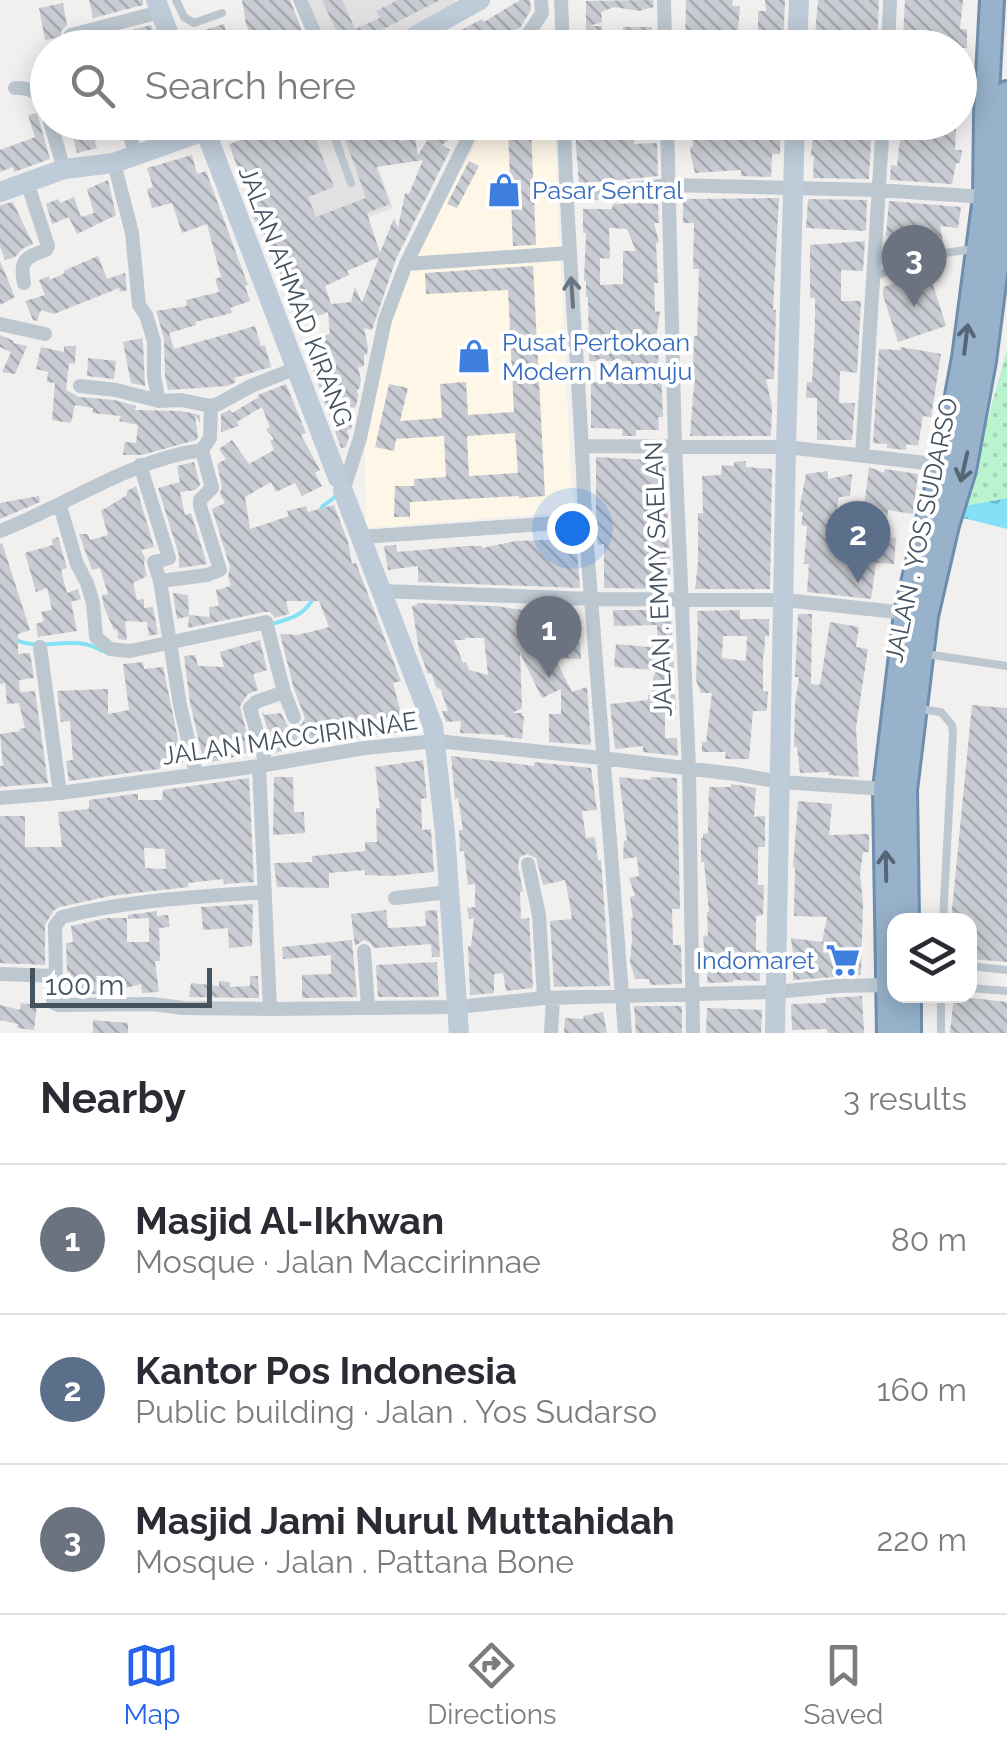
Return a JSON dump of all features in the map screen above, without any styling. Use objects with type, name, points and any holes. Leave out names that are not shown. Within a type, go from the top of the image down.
[{"type":"highway","name":"JALAN . YOS SUDARSO","points":[[892,913],[885,789],[906,612],[944,466],[964,358],[985,197],[992,0]]},
{"type":"highway","name":"JALAN . YOS SUDARSO","points":[[908,913],[905,790],[926,616],[964,470],[984,360],[1005,198],[1007,93]]},
{"type":"highway","name":"JALAN . YOS SUDARSO","points":[[889,1033],[892,1003]]},
{"type":"highway","name":"JALAN . YOS SUDARSO","points":[[901,1003],[909,1033]]},
{"type":"main road","points":[[426,30],[480,0]]},
{"type":"main road","points":[[799,30],[800,0]]},
{"type":"main road","points":[[164,4],[170,30]]},
{"type":"main road","points":[[0,192],[64,169],[114,163],[174,140]]},
{"type":"main road","name":"JALAN AHMAD KIRANG","points":[[209,140],[429,710],[436,741],[459,1033]]},
{"type":"main road","points":[[775,1033],[794,140]]},
{"type":"street","points":[[300,0],[313,30]]},
{"type":"street","points":[[531,30],[542,13],[541,0]]},
{"type":"street","points":[[561,0],[562,30]]},
{"type":"street","points":[[664,0],[665,30]]},
{"type":"street","points":[[889,30],[890,0]]},
{"type":"street","points":[[86,30],[164,4]]},
{"type":"street","points":[[15,88],[30,89]]},
{"type":"street","points":[[55,140],[64,169]]},
{"type":"street","points":[[131,140],[136,156]]},
{"type":"street","points":[[343,491],[360,438],[385,320],[406,264],[467,140]]},
{"type":"street","points":[[564,140],[584,520],[625,1033]]},
{"type":"street","name":"JALAN . EMMY SAELAN","points":[[668,140],[675,447],[689,769],[693,1033]]},
{"type":"street","points":[[862,456],[881,140]]},
{"type":"street","points":[[114,163],[132,233],[140,304],[154,342],[158,401]]},
{"type":"street","points":[[24,282],[23,264],[48,246],[27,182]]},
{"type":"street","points":[[566,196],[669,185],[985,197]]},
{"type":"street","points":[[406,264],[570,254]]},
{"type":"street","points":[[0,324],[45,334]]},
{"type":"street","points":[[80,386],[158,401],[182,400],[211,406],[297,368]]},
{"type":"street","points":[[0,531],[140,465],[202,450],[210,438],[211,406]]},
{"type":"street","points":[[583,446],[786,447],[944,466]]},
{"type":"street","points":[[160,581],[220,570],[200,501],[212,488],[202,450]]},
{"type":"street","points":[[140,465],[169,558],[154,562],[196,774]]},
{"type":"street","points":[[60,506],[93,603],[98,640],[119,651],[170,648],[266,621],[294,717]]},
{"type":"street","points":[[362,537],[584,520]]},
{"type":"street","points":[[382,591],[592,599],[785,600],[906,612]]},
{"type":"street","points":[[40,648],[60,794]]},
{"type":"street","points":[[270,1009],[262,765],[250,708],[284,692]]},
{"type":"street","name":"JALAN MACCIRINNAE","points":[[0,798],[60,794],[436,741],[781,782],[885,789]]},
{"type":"street","points":[[528,864],[538,915],[551,1033]]},
{"type":"street","points":[[265,892],[163,899],[62,917],[56,926],[54,1003],[270,1009],[458,1007],[624,994],[776,992],[887,979]]},
{"type":"street","points":[[394,898],[449,892]]},
{"type":"street","points":[[364,951],[368,1006]]},
{"type":"street","points":[[0,974],[56,976]]},
{"type":"lane","points":[[164,4],[194,22],[222,13]]},
{"type":"lane","points":[[335,140],[350,183]]},
{"type":"lane","points":[[873,277],[930,255],[978,248]]},
{"type":"lane","points":[[922,653],[1007,666]]},
{"type":"lane","points":[[915,709],[941,712],[952,725],[943,913]]},
{"type":"lane","points":[[977,967],[1007,970]]},
{"type":"lane","points":[[977,989],[1007,992]]},
{"type":"lane","points":[[940,1033],[942,1003]]},
{"type":"shaded area","points":[[304,0],[456,3],[403,30],[317,30]]},
{"type":"shaded area","points":[[289,140],[368,140],[393,208],[311,238]]},
{"type":"shaded area","name":"Pusat Pertokoan Modern Mamuju","points":[[478,140],[556,140],[573,512],[366,528],[365,449],[391,318],[410,267]]},
{"type":"green space","points":[[1007,349],[1007,498],[964,506]]},
{"type":"water","points":[[1007,498],[1007,529],[963,518],[964,506]]},
{"type":"building","points":[[89,0],[143,0],[143,5],[93,18]]},
{"type":"building","points":[[242,0],[290,0],[302,30],[248,30]]},
{"type":"building","points":[[322,0],[342,0],[355,29],[380,18],[376,11],[398,0],[440,0],[382,30],[336,30]]},
{"type":"building","points":[[520,0],[530,0],[531,10],[520,28],[462,30],[482,19],[484,22]]},
{"type":"building","points":[[653,0],[654,7],[639,11],[614,7],[601,12],[602,22],[589,26],[602,26],[602,30],[586,30],[586,1]]},
{"type":"building","points":[[686,0],[733,0],[732,6],[740,6],[738,30],[685,30]]},
{"type":"building","points":[[765,0],[785,0],[784,30],[758,30],[758,11],[766,11]]},
{"type":"building","points":[[818,0],[879,0],[878,30],[815,30]]},
{"type":"building","points":[[905,0],[963,0],[960,29],[967,30],[903,30]]},
{"type":"building","points":[[63,3],[67,25],[62,30],[43,30],[39,8]]},
{"type":"building","points":[[623,27],[652,30],[623,30]]},
{"type":"building","points":[[30,139],[45,140],[50,159],[14,172],[13,167],[0,172],[0,150]]},
{"type":"building","points":[[74,140],[94,140],[97,148],[77,153]]},
{"type":"building","points":[[241,140],[316,140],[334,187],[308,197],[316,217],[366,198],[345,140],[415,140],[418,155],[427,140],[448,140],[442,145],[450,150],[396,259],[372,330],[364,328],[368,348],[364,366],[358,367],[361,380],[356,407],[351,408],[354,416],[351,429],[347,430],[346,447],[341,448],[312,367],[308,342],[330,334],[328,312],[300,323],[287,277],[282,279],[274,255],[270,256],[261,225],[257,226],[249,206],[254,204],[247,181],[240,183],[229,144]],"holes":[[[423,160],[409,194],[405,193],[398,228],[394,218],[380,253],[367,213],[390,204],[376,167]],[[379,257],[362,303],[355,287],[351,302],[331,304],[325,286]]]},
{"type":"building","points":[[508,140],[531,140],[536,245],[513,246]]},
{"type":"building","points":[[576,140],[657,143],[658,176],[579,184]]},
{"type":"building","points":[[693,140],[780,140],[780,154],[772,154],[771,177],[741,176],[741,170],[695,173],[690,147]]},
{"type":"building","points":[[812,140],[871,140],[869,179],[813,178]]},
{"type":"building","points":[[900,140],[955,140],[955,150],[962,150],[952,184],[890,180],[891,165],[897,166]]},
{"type":"building","points":[[192,155],[197,174],[206,171],[248,285],[245,286],[250,301],[230,308],[232,313],[169,333],[174,349],[255,326],[271,367],[234,378],[236,382],[228,386],[168,390],[164,338],[156,311],[187,306],[186,300],[219,292],[215,279],[221,277],[207,224],[182,233],[172,203],[152,208],[147,189],[153,187],[147,168]]},
{"type":"building","points":[[469,161],[479,166],[457,208],[447,204]]},
{"type":"building","points":[[108,180],[116,215],[77,234],[69,217],[52,224],[46,204],[74,197],[81,217],[94,213],[87,189]]},
{"type":"building","points":[[779,198],[774,379],[766,379],[772,407],[771,436],[690,436],[694,383],[690,383],[690,370],[697,336],[699,269],[693,269],[694,223],[683,223],[683,199]]},
{"type":"building","points":[[808,199],[867,200],[866,231],[806,228]]},
{"type":"building","points":[[889,201],[961,207],[958,228],[940,226],[944,246],[897,259],[893,237],[886,236]]},
{"type":"building","points":[[13,202],[33,244],[5,260],[0,246],[0,205]]},
{"type":"building","points":[[613,204],[658,204],[659,223],[654,223],[659,242],[658,283],[654,283],[655,312],[660,311],[656,338],[663,417],[658,417],[659,430],[636,430],[636,436],[622,436],[623,429],[591,428],[591,382],[631,382],[631,361],[589,361],[583,209],[612,209]],"holes":[[[609,228],[627,229],[636,251],[623,251],[623,284],[600,285],[600,258],[610,259]]]},
{"type":"building","points":[[865,241],[863,271],[841,270],[841,301],[861,301],[857,373],[840,371],[839,403],[855,403],[852,440],[817,440],[817,398],[806,398],[807,382],[812,382],[815,321],[815,298],[810,298],[810,245]]},
{"type":"building","points":[[98,256],[107,279],[125,273],[127,290],[120,292],[119,288],[54,314],[41,310],[37,321],[33,320],[25,301],[45,295],[39,280],[49,276],[50,280]]},
{"type":"building","points":[[0,261],[15,297],[0,305]]},
{"type":"building","points":[[533,266],[545,496],[410,502],[410,517],[394,517],[395,486],[414,486],[414,479],[446,477],[444,436],[396,439],[394,451],[375,447],[389,384],[408,388],[400,421],[442,418],[440,384],[466,382],[468,415],[514,412],[508,290],[426,294],[425,273]],"holes":[[[515,433],[518,473],[469,476],[467,436]]]},
{"type":"building","points":[[929,272],[946,326],[898,342],[883,287]]},
{"type":"building","points":[[0,335],[27,346],[15,374],[2,372],[11,352],[0,347]]},
{"type":"building","points":[[142,338],[145,386],[131,383],[123,342]]},
{"type":"building","points":[[64,346],[76,346],[75,364],[69,363],[66,390],[79,397],[136,406],[135,410],[200,415],[200,423],[195,416],[196,440],[142,455],[123,455],[125,442],[136,443],[138,425],[119,421],[121,416],[92,413],[93,408],[75,405],[71,423],[52,420],[55,383],[47,382],[48,372],[36,369],[41,347],[64,352]]},
{"type":"building","points":[[900,347],[941,354],[931,417],[923,416],[918,446],[906,444],[906,450],[873,443],[879,349],[901,350]]},
{"type":"building","points":[[88,358],[116,361],[114,379],[87,376]]},
{"type":"building","points":[[286,384],[306,433],[301,435],[320,470],[315,473],[322,486],[302,496],[295,483],[276,492],[271,482],[245,497],[250,529],[289,516],[287,511],[306,506],[308,512],[334,505],[352,564],[356,563],[401,681],[393,683],[409,732],[339,742],[338,738],[274,753],[262,711],[264,715],[281,713],[292,727],[302,724],[305,718],[280,634],[298,635],[329,627],[319,601],[286,601],[289,614],[275,618],[264,612],[188,628],[189,615],[210,617],[209,607],[219,606],[216,590],[231,586],[230,567],[212,509],[225,503],[220,494],[217,464],[226,459],[219,449],[232,440],[249,464],[274,450],[262,407],[237,422],[239,426],[221,432],[221,414],[230,410],[232,413],[258,395]]},
{"type":"building","points":[[596,457],[665,461],[671,589],[604,588],[604,544],[598,545],[596,513]]},
{"type":"building","points":[[746,461],[746,467],[772,469],[770,589],[695,589],[698,513],[703,513],[702,476],[721,475],[722,465]]},
{"type":"building","points":[[194,462],[200,485],[195,490],[180,492],[185,515],[191,513],[207,564],[179,568],[179,555],[158,488],[180,482],[177,466]]},
{"type":"building","points":[[869,467],[884,473],[885,469],[918,474],[913,514],[888,510],[885,537],[896,538],[894,564],[876,563],[871,599],[807,592],[807,526],[801,525],[803,512],[799,511],[806,474],[828,471],[828,479],[852,474],[850,496],[839,497],[833,531],[834,536],[860,539]]},
{"type":"building","points":[[136,486],[154,547],[141,550],[147,576],[133,583],[137,600],[144,599],[144,608],[153,607],[158,634],[149,636],[147,622],[125,621],[127,640],[118,639],[117,629],[114,630],[104,607],[102,595],[108,594],[100,568],[92,570],[79,534],[88,534],[90,540],[108,535],[101,511]]},
{"type":"building","points":[[39,496],[40,502],[0,519],[0,503]]},
{"type":"building","points":[[58,537],[67,568],[61,570],[67,593],[78,589],[81,599],[71,602],[77,631],[38,637],[36,624],[44,621],[41,612],[52,610],[47,588],[36,592],[25,553],[53,545],[52,539]]},
{"type":"building","points":[[576,539],[580,588],[418,582],[418,566],[388,570],[384,546],[396,545],[397,552]]},
{"type":"building","points":[[2,543],[30,630],[18,634],[18,654],[30,653],[34,678],[19,680],[20,692],[35,691],[48,783],[0,787],[0,734],[25,728],[19,703],[7,704],[5,683],[0,684]]},
{"type":"building","points":[[173,593],[188,595],[189,616],[177,619]]},
{"type":"building","points":[[412,606],[495,606],[542,613],[542,617],[575,626],[553,628],[553,640],[580,642],[581,659],[555,658],[572,692],[587,687],[591,745],[549,742],[549,714],[561,714],[561,689],[542,698],[520,653],[522,708],[512,713],[524,716],[522,739],[460,733],[461,721],[446,722],[442,711],[448,711],[440,688],[428,674],[419,650]],"holes":[[[484,638],[488,675],[469,670],[454,640]]]},
{"type":"building","points":[[613,610],[671,610],[674,669],[665,670],[664,694],[675,694],[676,712],[665,712],[665,738],[677,738],[678,756],[643,752],[643,746],[615,749],[610,704],[648,700],[656,670],[614,667],[616,644],[658,648],[657,625],[614,626]]},
{"type":"building","points":[[740,610],[740,619],[769,619],[763,655],[767,708],[753,711],[749,759],[725,759],[726,752],[702,752],[712,693],[701,693],[696,680],[697,611]],"holes":[[[723,636],[747,636],[746,661],[722,658]]]},
{"type":"building","points":[[798,614],[812,614],[811,684],[820,685],[830,622],[859,627],[856,647],[868,649],[856,727],[859,777],[800,773],[794,747]]},
{"type":"building","points":[[260,640],[267,670],[253,674],[258,690],[248,694],[240,706],[251,751],[204,763],[184,656],[195,655],[198,666],[224,667],[220,652]]},
{"type":"building","points":[[143,662],[144,669],[163,667],[183,763],[176,765],[174,757],[159,769],[69,781],[66,761],[73,760],[70,721],[61,722],[57,691],[108,689],[108,714],[129,710],[123,664]]},
{"type":"building","points":[[972,705],[1007,708],[1007,962],[977,960],[977,913],[952,913]]},
{"type":"building","points":[[451,756],[591,768],[597,810],[582,811],[586,838],[595,837],[598,861],[601,860],[610,986],[554,987],[550,921],[572,919],[569,899],[565,880],[543,885],[536,858],[527,854],[520,857],[518,865],[523,892],[521,919],[529,918],[533,988],[506,991],[503,973],[494,974],[494,993],[470,995],[468,946],[474,918],[469,919],[467,908],[475,907],[475,884],[468,885],[464,851],[460,851],[459,830],[463,830]]},
{"type":"building","points":[[423,760],[427,798],[421,799],[422,830],[431,829],[434,872],[391,876],[365,875],[365,870],[329,873],[329,888],[277,887],[274,863],[312,862],[312,856],[365,851],[365,842],[377,842],[376,808],[380,808],[375,767]]},
{"type":"building","points":[[274,777],[293,777],[294,812],[304,812],[305,833],[273,835]]},
{"type":"building","points":[[619,777],[677,778],[680,909],[672,909],[673,945],[681,945],[682,984],[650,985],[649,979],[635,979],[630,962],[630,897],[635,896],[629,878],[639,876],[637,857],[623,859],[627,840]]},
{"type":"building","points":[[249,778],[254,882],[224,884],[223,879],[188,883],[188,887],[110,896],[60,907],[45,925],[45,965],[0,963],[0,816],[25,816],[25,847],[62,847],[58,812],[89,809],[89,800],[134,794],[138,794],[138,800],[162,800],[163,790]],"holes":[[[144,848],[165,849],[166,869],[145,868]]]},
{"type":"building","points":[[731,784],[756,788],[754,817],[765,816],[765,847],[758,847],[758,885],[764,885],[763,915],[756,916],[760,981],[707,983],[708,957],[703,936],[708,935],[709,912],[701,838],[708,833],[709,787]]},
{"type":"building","points":[[798,801],[832,804],[829,835],[869,834],[869,852],[863,852],[860,874],[861,975],[793,980],[791,938],[822,942],[827,917],[794,916]]},
{"type":"building","points":[[253,904],[252,946],[229,948],[228,928],[203,930],[201,907]]},
{"type":"building","points":[[386,910],[388,928],[426,926],[425,911],[437,910],[440,957],[432,957],[431,944],[374,948],[364,940],[355,946],[351,914]]},
{"type":"building","points":[[157,911],[157,916],[168,915],[170,927],[159,928],[160,961],[155,961],[159,992],[142,993],[141,984],[103,994],[71,994],[66,943],[73,942],[71,926],[127,918],[127,942],[149,942],[149,918],[128,919],[128,915]]},
{"type":"building","points":[[352,940],[357,997],[302,998],[302,975],[331,974],[331,955],[283,959],[282,947]]},
{"type":"building","points":[[437,962],[439,997],[378,997],[376,965]]},
{"type":"building","points":[[250,976],[258,976],[259,998],[189,997],[191,983],[219,986],[219,981],[230,982],[230,987],[250,986]]},
{"type":"building","points":[[862,996],[864,1033],[792,1030],[791,1004]]},
{"type":"building","points":[[977,999],[1007,1002],[1007,1033],[950,1033],[953,1003],[977,1003]]},
{"type":"building","points":[[21,1003],[37,1005],[34,1030],[0,1020],[0,1005],[20,1010]]},
{"type":"building","points":[[634,1006],[682,1006],[682,1033],[636,1033]]},
{"type":"building","points":[[707,1008],[762,1010],[761,1033],[706,1033]]},
{"type":"building","points":[[603,1012],[607,1033],[564,1033],[565,1018],[584,1019],[583,1016]]},
{"type":"building","points":[[93,1020],[128,1023],[128,1033],[93,1033]]},
{"type":"waterway","points":[[319,512],[338,495]]},
{"type":"waterway","points":[[272,624],[300,613],[313,599]]},
{"type":"waterway","points":[[14,639],[36,644],[80,644],[102,651]]},
{"type":"place","name":"Pasar Sentral","points":[[504,190]]},
{"type":"place","name":"Masjid Jami Nurul Muttahidah","points":[[914,307]]},
{"type":"place","name":"Pusat Pertokoan Modern Mamuju","points":[[474,356]]},
{"type":"place","name":"Kantor Pos Indonesia","points":[[858,583]]},
{"type":"place","name":"Masjid Al-Ikhwan","points":[[549,678]]},
{"type":"place","name":"Indomaret","points":[[843,960]]}]
